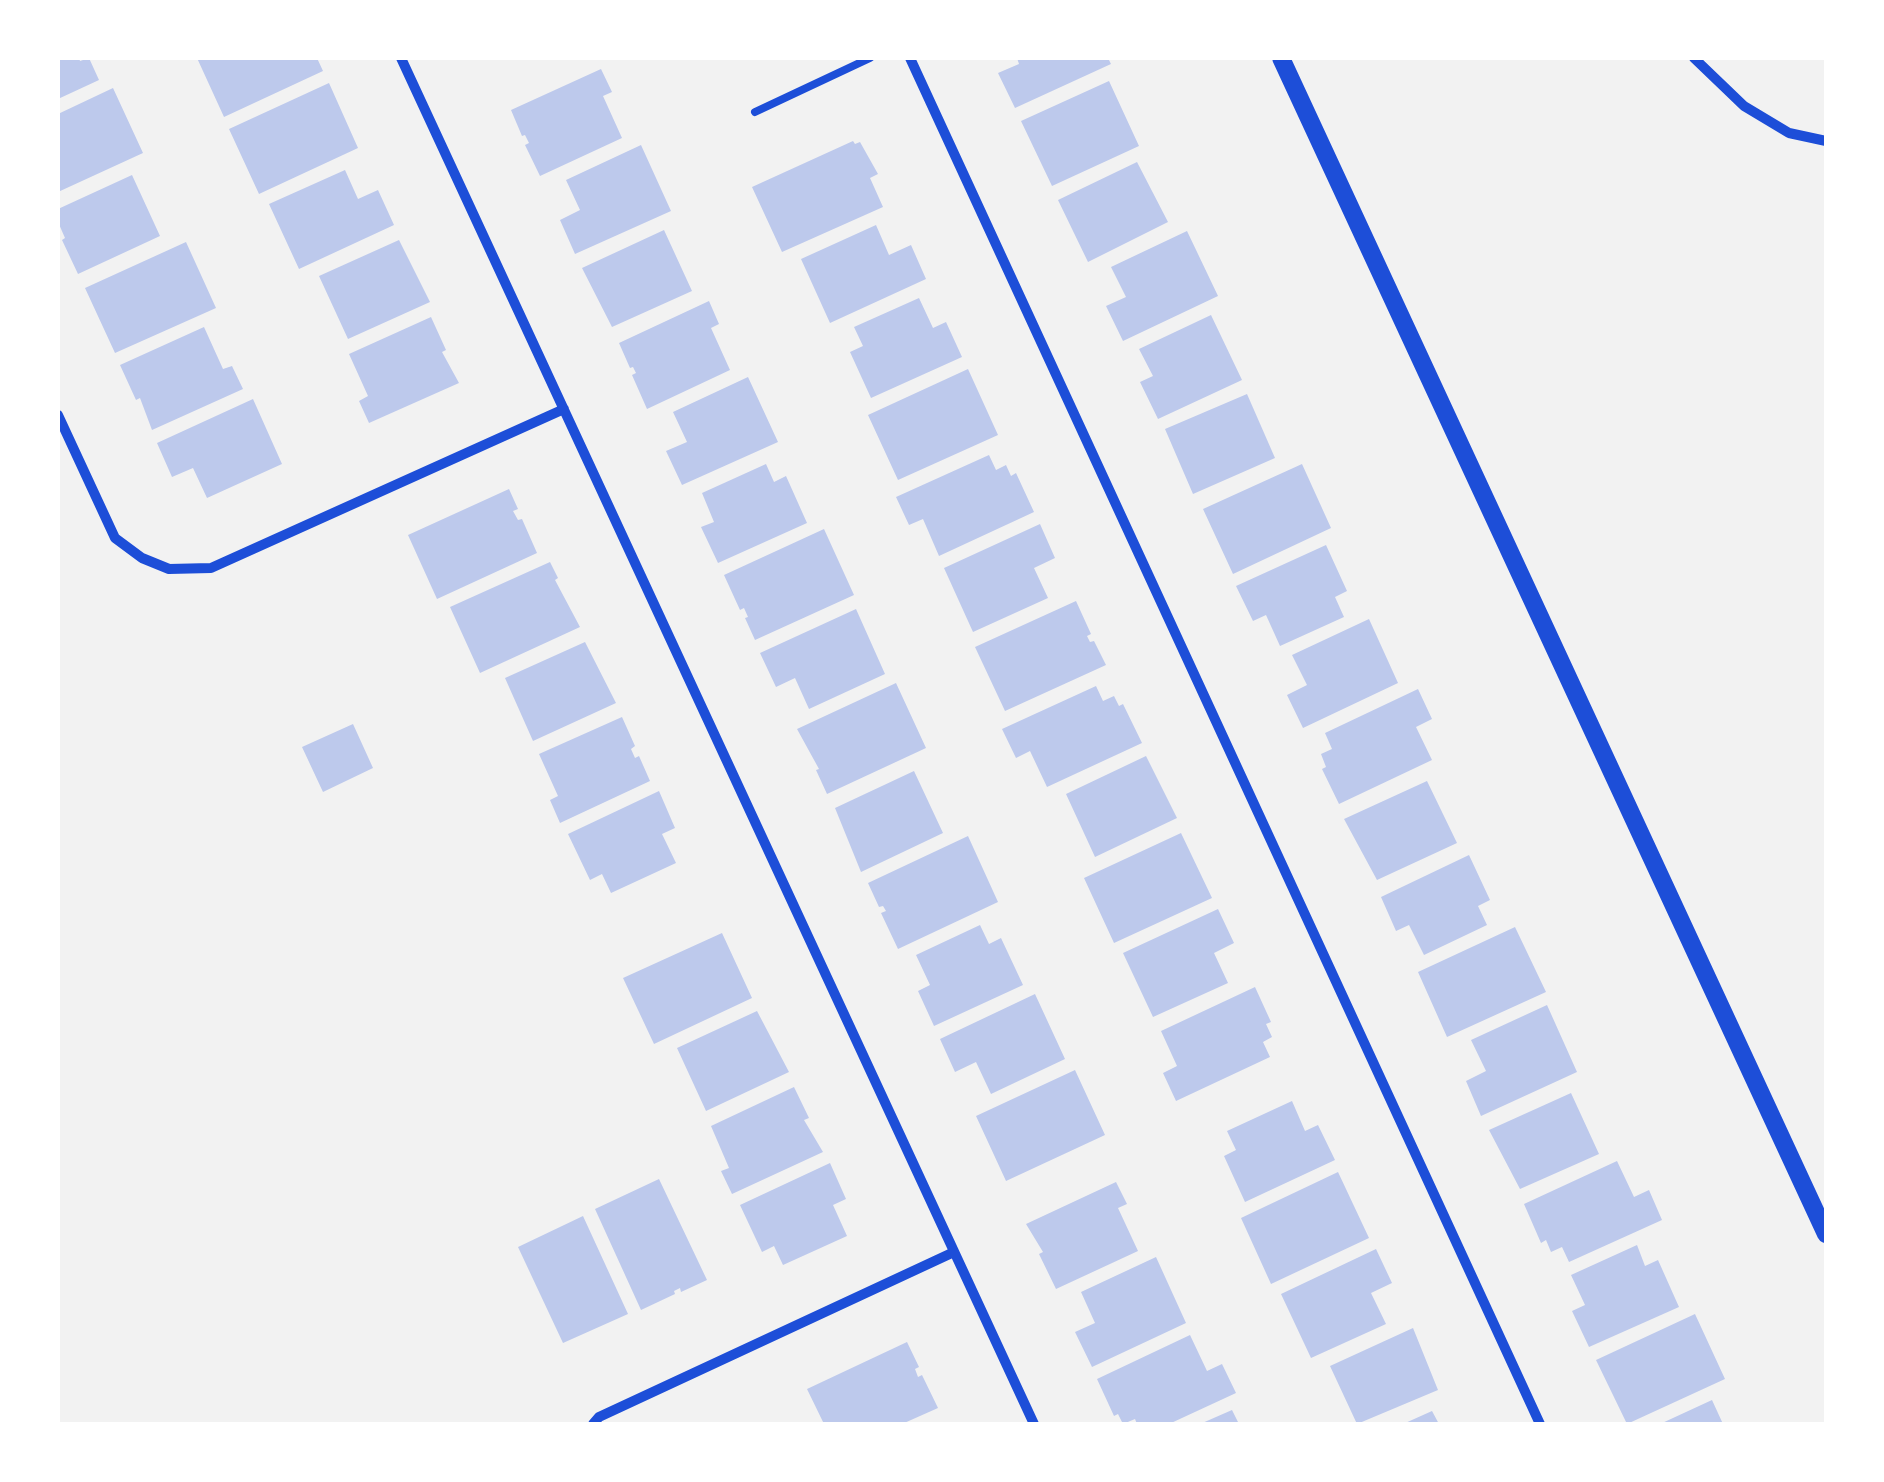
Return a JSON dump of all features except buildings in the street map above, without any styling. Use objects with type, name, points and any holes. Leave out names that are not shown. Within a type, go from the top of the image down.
[{"type":"street","points":[[401,58],[1034,1424]]},
{"type":"street","points":[[910,58],[1540,1424]]},
{"type":"street","points":[[1280,58],[1826,1234]]},
{"type":"street","points":[[1694,58],[1744,106],[1789,133],[1826,141]]},
{"type":"street","points":[[58,414],[115,538],[142,558],[169,569],[211,568],[564,409]]},
{"type":"street","points":[[593,1424],[599,1417],[954,1252]]},
{"type":"lane","points":[[755,112],[870,58]]}]
